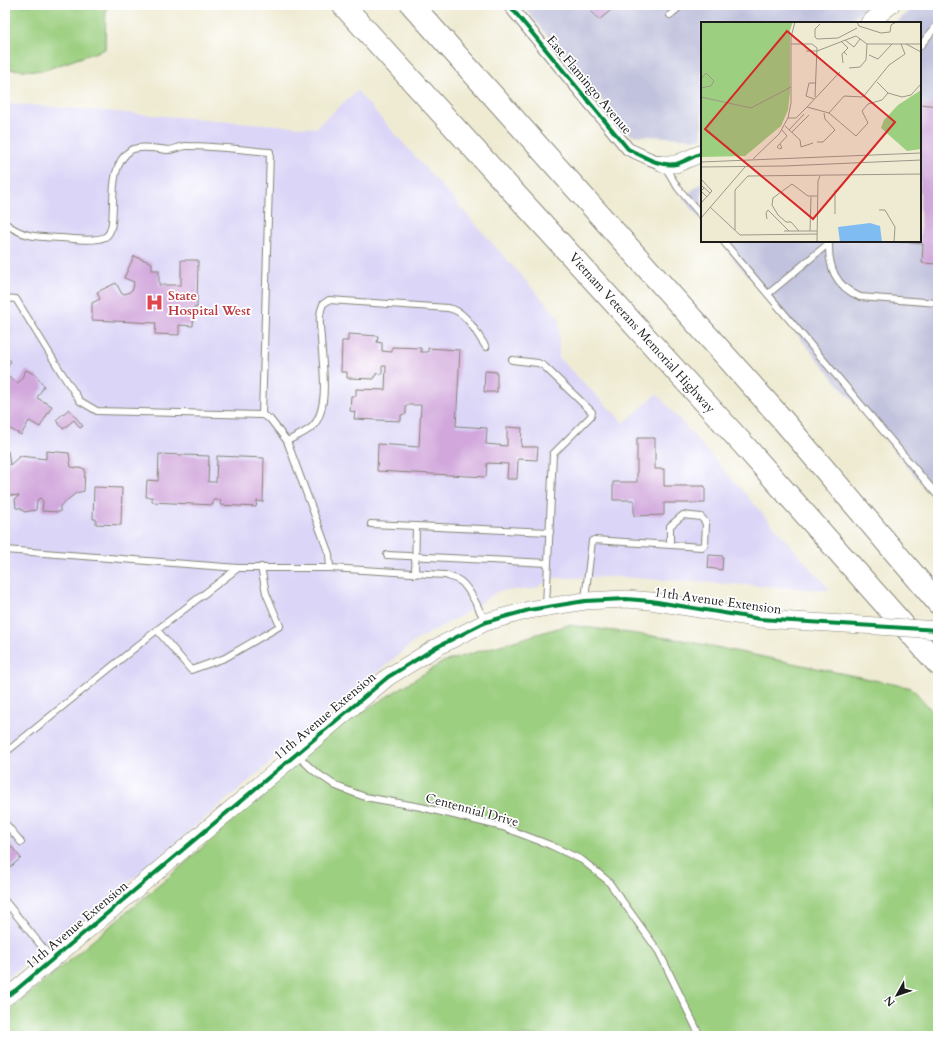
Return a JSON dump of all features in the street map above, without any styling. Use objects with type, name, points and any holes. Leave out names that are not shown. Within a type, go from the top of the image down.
[{"type":"highway","name":"Vietnam Veterans Memorial Highway","points":[[343,5],[742,443],[938,664]]},
{"type":"highway","points":[[412,5],[781,418],[938,603]]},
{"type":"street","name":"East Flamingo Avenue","points":[[509,5],[628,149],[650,160],[664,164]]},
{"type":"street","points":[[869,22],[891,5]]},
{"type":"street","points":[[664,164],[676,164],[701,153]]},
{"type":"street","name":"11th Avenue Extension","points":[[5,997],[16,990],[388,677],[437,647],[486,622],[546,606],[584,600],[626,599],[760,619],[938,630]]},
{"type":"lane","points":[[670,15],[682,5]]},
{"type":"lane","points":[[921,45],[938,24]]},
{"type":"lane","points":[[5,223],[27,235],[71,239],[101,238],[109,234],[112,225],[115,173],[121,160],[133,149],[144,148],[170,150],[187,145],[270,152],[262,415]]},
{"type":"lane","points":[[664,164],[678,188],[701,215]]},
{"type":"lane","points":[[724,242],[938,496]]},
{"type":"lane","points":[[768,294],[829,242]]},
{"type":"lane","points":[[829,242],[831,266],[839,282],[850,293],[860,297],[938,303]]},
{"type":"lane","points":[[5,298],[16,299],[80,400],[97,411],[262,415],[270,419],[287,441],[329,554],[330,568]]},
{"type":"lane","points":[[287,441],[311,428],[319,418],[322,410],[324,383],[319,317],[323,304],[329,300],[456,309],[464,316],[486,347]]},
{"type":"lane","points":[[512,360],[538,363],[544,366],[592,412],[591,416],[553,454],[546,606]]},
{"type":"lane","points":[[584,600],[592,541],[702,547],[705,544],[706,522],[701,517],[683,515],[670,526],[670,545]]},
{"type":"lane","points":[[371,524],[550,532]]},
{"type":"lane","points":[[415,574],[416,526]]},
{"type":"lane","points":[[5,550],[238,568],[330,568],[445,575],[459,580],[466,586],[486,622]]},
{"type":"lane","points":[[387,555],[548,563]]},
{"type":"lane","points":[[157,630],[191,670],[225,658],[280,626],[266,593],[261,567]]},
{"type":"lane","points":[[5,753],[157,630],[238,568]]},
{"type":"lane","name":"Centennial Drive","points":[[295,754],[314,771],[336,786],[365,797],[421,807],[503,827],[550,845],[582,860],[608,881],[659,952],[700,1036]]},
{"type":"lane","points":[[5,823],[21,842]]},
{"type":"lane","points":[[5,901],[52,959]]},
{"type":"shaded area","points":[[522,5],[870,5],[849,22],[701,22],[701,139],[631,135]]},
{"type":"shaded area","points":[[917,5],[938,5],[938,503],[720,242],[921,242],[921,22],[896,22]]},
{"type":"shaded area","points":[[357,91],[559,318],[559,358],[624,423],[657,394],[830,590],[617,577],[555,578],[533,589],[498,591],[464,614],[415,641],[59,941],[39,953],[5,979],[5,103],[315,128]]},
{"type":"shaded area","points":[[701,183],[701,220],[683,198]]},
{"type":"green space","points":[[5,5],[106,5],[105,49],[42,71],[5,69]]},
{"type":"green space","points":[[568,625],[682,640],[912,688],[938,718],[938,1036],[5,1036],[5,1014],[176,871],[336,728],[443,662]]},
{"type":"building","points":[[586,5],[617,5],[599,20]]},
{"type":"building","points":[[921,104],[938,106],[938,264],[922,263],[923,244],[900,242],[921,242]]},
{"type":"building","points":[[134,256],[152,263],[152,270],[159,270],[159,285],[181,285],[181,260],[198,260],[197,308],[194,307],[193,326],[179,325],[179,335],[155,334],[156,323],[92,320],[92,303],[100,299],[97,292],[116,283],[122,294],[128,293],[133,289],[134,282],[124,278]]},
{"type":"building","points":[[348,334],[378,336],[377,342],[382,343],[382,351],[392,352],[392,347],[421,348],[421,352],[428,352],[428,348],[460,350],[456,426],[487,428],[486,444],[507,446],[507,427],[522,428],[521,447],[538,447],[537,460],[518,459],[517,479],[507,479],[508,464],[487,463],[486,477],[377,471],[378,444],[419,447],[421,405],[406,405],[406,414],[401,415],[401,421],[354,419],[355,412],[350,411],[351,396],[356,396],[356,389],[385,390],[386,366],[382,366],[382,374],[376,373],[374,379],[347,378],[347,372],[341,372],[342,341],[348,341]]},
{"type":"building","points":[[5,357],[11,361],[5,372]]},
{"type":"building","points":[[26,370],[36,375],[44,386],[37,398],[52,406],[40,427],[29,421],[21,435],[5,426],[5,375],[18,383]]},
{"type":"building","points":[[485,371],[497,372],[497,392],[484,392]]},
{"type":"building","points":[[69,409],[83,426],[80,428],[74,420],[63,429],[56,420]]},
{"type":"building","points":[[637,438],[655,438],[655,469],[664,469],[664,486],[705,486],[705,503],[664,503],[664,515],[634,516],[634,500],[613,500],[613,482],[637,482]]},
{"type":"building","points":[[5,451],[8,451],[10,465],[20,456],[46,459],[46,451],[69,453],[71,467],[85,469],[84,491],[76,493],[60,506],[60,512],[42,511],[43,501],[40,498],[37,500],[36,510],[24,512],[21,508],[16,508],[15,499],[19,496],[7,496],[5,505]]},
{"type":"building","points":[[159,454],[209,456],[208,482],[216,482],[217,456],[264,458],[263,502],[257,501],[256,507],[220,505],[221,500],[213,500],[213,505],[152,502],[152,497],[146,497],[147,480],[158,481]]},
{"type":"building","points":[[94,487],[122,488],[121,525],[96,524],[96,519],[93,519]]},
{"type":"building","points":[[709,555],[723,556],[722,570],[708,568]]},
{"type":"building","points":[[5,839],[21,858],[6,871],[5,870]]},
{"type":"cycle path","points":[[509,5],[628,149],[651,160],[670,165],[679,163],[701,153]]},
{"type":"cycle path","points":[[5,997],[16,990],[388,677],[437,647],[486,622],[529,610],[585,601],[626,599],[651,601],[760,619],[938,630]]},
{"type":"place","name":"State Hospital West","points":[[155,303]]}]
